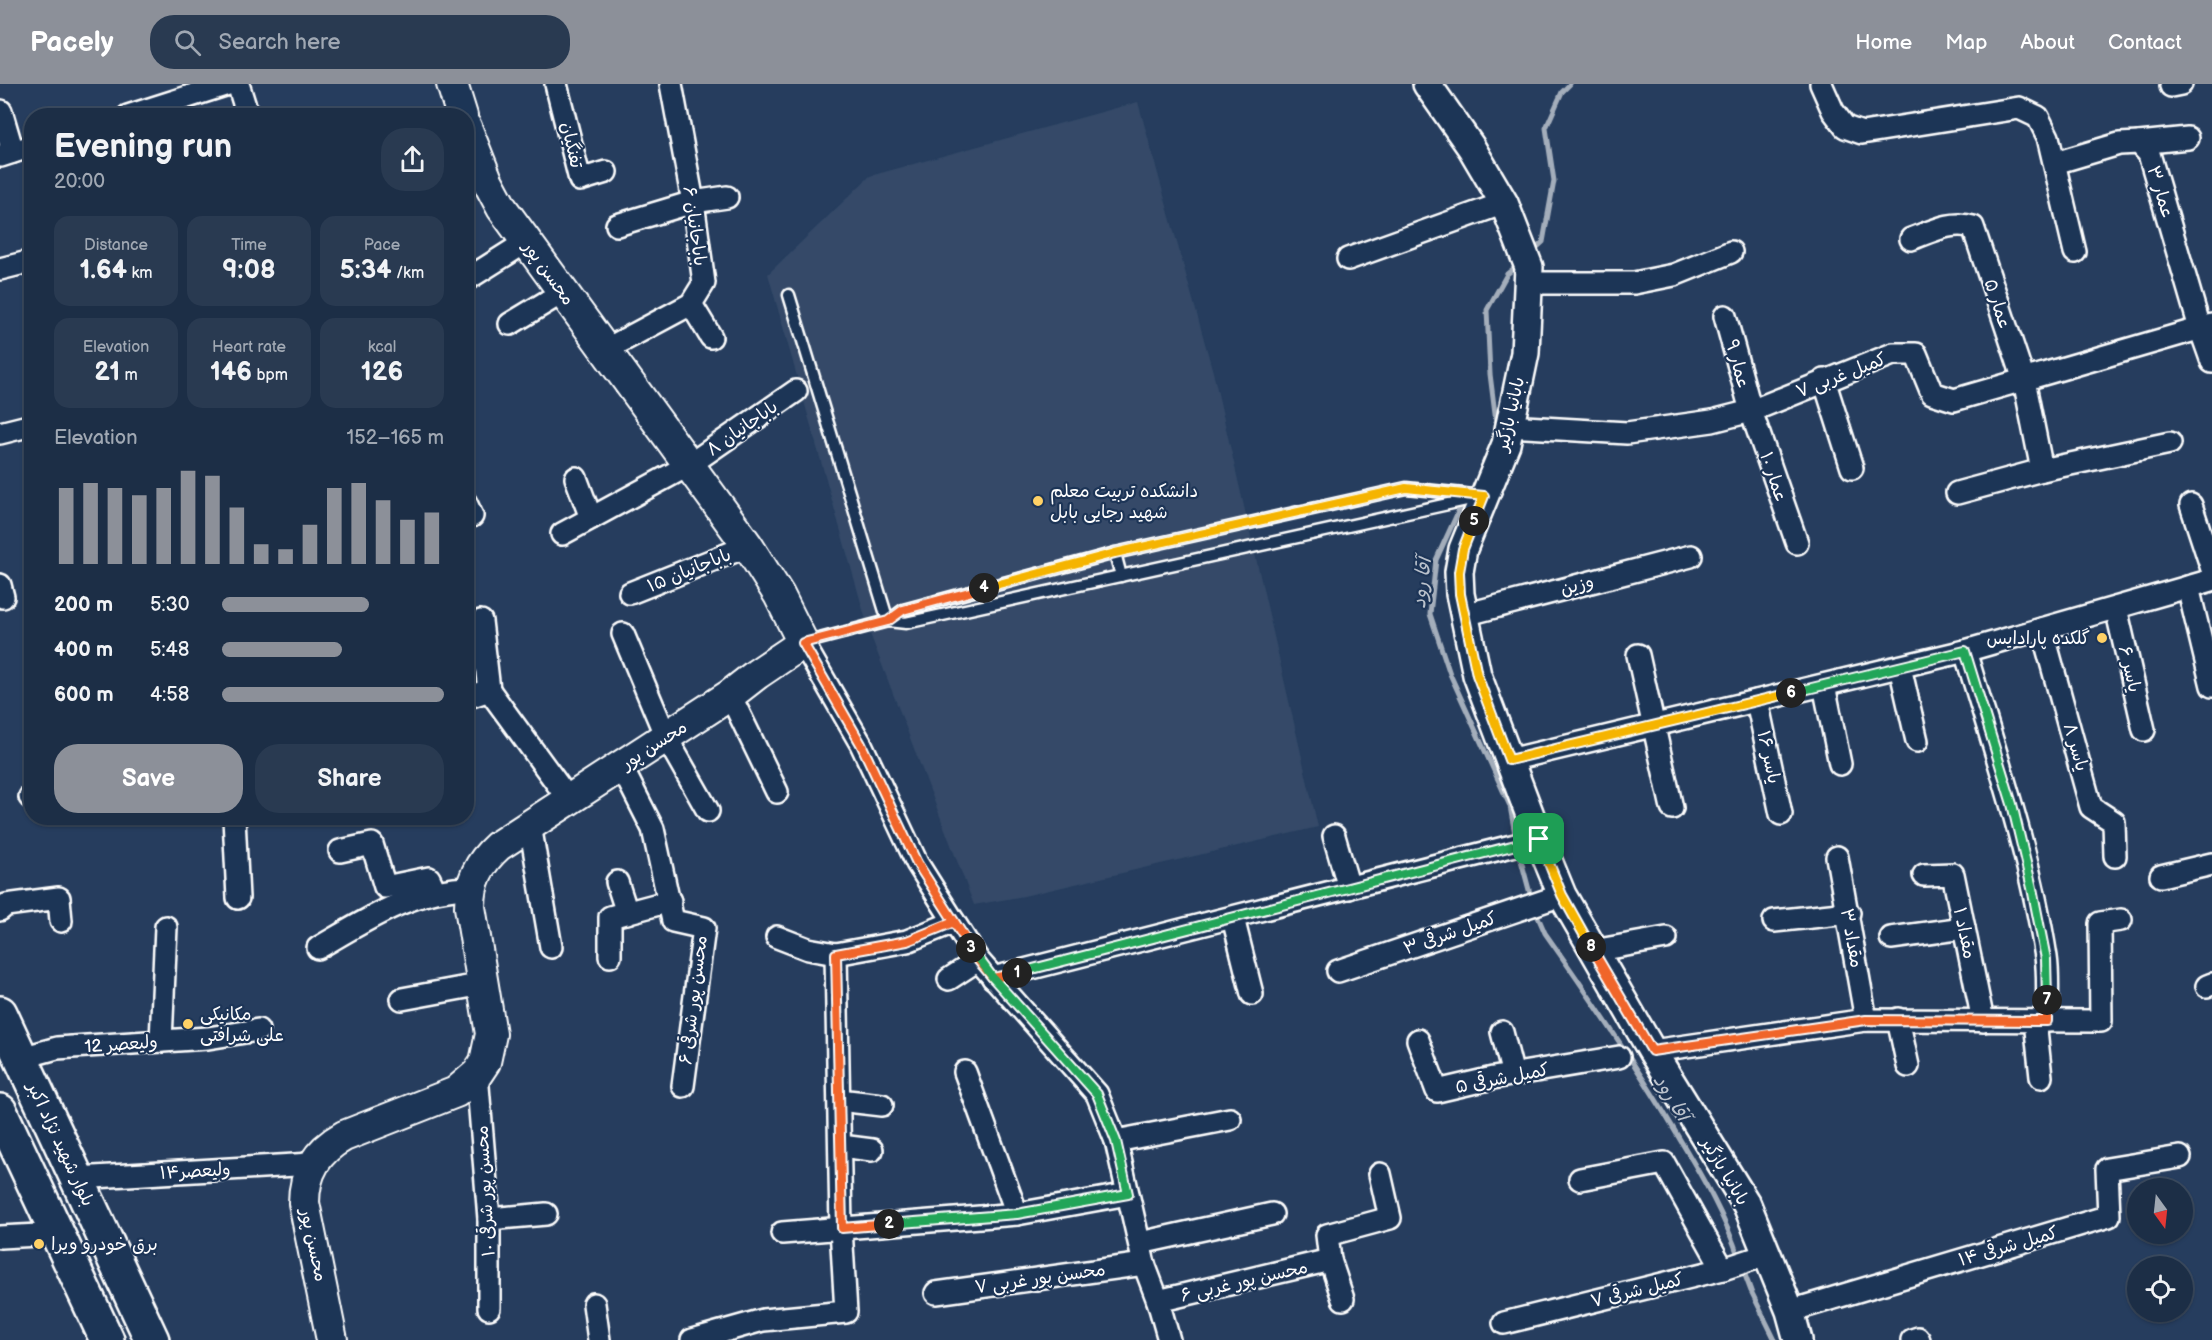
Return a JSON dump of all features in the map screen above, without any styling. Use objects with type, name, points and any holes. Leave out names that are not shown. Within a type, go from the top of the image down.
[{"type":"main road","name":"محسن پور","points":[[452,84],[460,108]]},
{"type":"main road","name":"محسن پور","points":[[337,1338],[304,1203],[304,1189],[312,1164],[321,1151],[338,1139],[456,1092],[477,1074],[489,1048],[490,1034],[470,907],[471,888],[479,867],[488,855],[530,825],[730,695],[803,643],[779,595],[748,546],[526,242],[494,194],[474,147]]},
{"type":"main road","name":"بلوار شهید نژاد اکبر","points":[[0,1013],[152,1340]]},
{"type":"main road","points":[[0,1111],[107,1340]]},
{"type":"street","points":[[153,108],[228,84]]},
{"type":"street","points":[[238,84],[246,108]]},
{"type":"street","name":"تفنگیان","points":[[556,84],[580,180],[606,172]]},
{"type":"street","name":"باباجانیان ۶","points":[[671,84],[693,202],[704,283],[690,304]]},
{"type":"street","points":[[1427,84],[1471,147],[1508,212],[1529,275],[1634,283],[1674,275],[1731,252]]},
{"type":"street","points":[[1821,84],[1833,111],[1845,128],[1862,133],[2019,108],[2038,117],[2048,137],[2075,252]]},
{"type":"street","points":[[1,111],[15,151]]},
{"type":"street","points":[[2139,143],[2188,138]]},
{"type":"street","name":"عمار ۳","points":[[2055,163],[2120,144],[2139,143],[2149,154],[2206,326],[2212,362]]},
{"type":"street","points":[[617,225],[693,202],[727,197]]},
{"type":"street","points":[[1348,260],[1433,230],[1508,212]]},
{"type":"street","name":"عمار ۵","points":[[1911,239],[1949,225],[1963,224],[1973,227],[2024,380],[2042,471]]},
{"type":"street","points":[[474,275],[526,242]]},
{"type":"street","points":[[0,269],[24,263]]},
{"type":"street","name":"بابانیا بازگیر","points":[[1529,275],[1525,353],[1506,444],[1463,549],[1459,572],[1460,594],[1477,675],[1562,895],[1652,1051],[1747,1205],[1745,1262],[1790,1311],[1798,1340]]},
{"type":"street","points":[[510,324],[563,292]]},
{"type":"street","points":[[605,350],[690,304],[711,337]]},
{"type":"street","name":"عمار ۹","points":[[1725,316],[1751,411]]},
{"type":"street","name":"کمیل غربی ۷","points":[[1510,426],[1627,433],[1712,421],[1751,411],[1893,354],[1916,354],[1932,393],[1954,400],[2206,326]]},
{"type":"street","points":[[1824,380],[1852,468]]},
{"type":"street","name":"باباجانیان ۸","points":[[562,534],[688,465],[796,391]]},
{"type":"street","name":"عمار ۱۰","points":[[1751,411],[1797,543]]},
{"type":"street","points":[[0,433],[24,427]]},
{"type":"street","points":[[1957,493],[2042,471],[2170,443]]},
{"type":"street","points":[[576,478],[591,518]]},
{"type":"street","points":[[2191,505],[2205,527],[2212,569]]},
{"type":"street","name":"باباجانیان ۱۵","points":[[630,593],[748,546]]},
{"type":"street","name":"وزین","points":[[1464,615],[1690,556]]},
{"type":"street","points":[[1509,760],[1965,651],[2212,580]]},
{"type":"street","points":[[2188,587],[2212,686]]},
{"type":"street","name":"یاسر ۶","points":[[2116,608],[2145,730]]},
{"type":"street","points":[[481,621],[489,690],[569,800]]},
{"type":"street","name":"یاسر ۸","points":[[2042,629],[2091,807],[2114,822],[2115,856]]},
{"type":"street","points":[[623,634],[666,737],[708,811]]},
{"type":"street","points":[[803,643],[861,744],[917,863],[978,960],[1097,1094],[1116,1141],[1144,1264],[1169,1340]]},
{"type":"street","points":[[1965,651],[2012,804],[2046,959],[2041,1021],[2041,1077]]},
{"type":"street","points":[[1638,655],[1672,807]]},
{"type":"street","points":[[1900,667],[1917,741]]},
{"type":"street","points":[[1824,685],[1840,764]]},
{"type":"street","points":[[474,695],[489,690]]},
{"type":"street","points":[[730,695],[777,792]]},
{"type":"street","name":"یاسر ۱۶","points":[[1757,701],[1781,814]]},
{"type":"street","name":"محسن پور شرقی ۶","points":[[621,766],[653,829],[673,921],[704,928],[683,1086]]},
{"type":"street","points":[[234,825],[238,898]]},
{"type":"street","points":[[530,825],[551,947]]},
{"type":"street","points":[[1334,836],[1349,888]]},
{"type":"street","points":[[993,978],[1539,839]]},
{"type":"street","points":[[340,851],[372,844],[385,887],[429,878],[435,891]]},
{"type":"street","name":"مقداد ۳","points":[[1838,857],[1866,1020]]},
{"type":"street","points":[[2161,876],[2212,864]]},
{"type":"street","name":"مقداد ۱","points":[[1924,875],[1953,874],[1983,1021]]},
{"type":"street","points":[[616,882],[627,913]]},
{"type":"street","points":[[318,948],[384,910],[435,891],[471,888]]},
{"type":"street","name":"کمیل شرقی ۳","points":[[1338,971],[1562,895]]},
{"type":"street","points":[[0,910],[6,905],[59,898],[61,921]]},
{"type":"street","points":[[610,956],[610,917],[670,901]]},
{"type":"street","points":[[1774,921],[1849,913]]},
{"type":"street","points":[[1233,918],[1252,994]]},
{"type":"street","points":[[1652,1051],[1866,1020],[2101,1021],[2100,923],[2121,920]]},
{"type":"street","points":[[777,937],[808,949],[836,954],[907,941],[954,922]]},
{"type":"street","points":[[161,1041],[166,927]]},
{"type":"street","points":[[1891,938],[1964,928]]},
{"type":"street","points":[[1593,951],[1666,938]]},
{"type":"street","points":[[692,1340],[763,1320],[846,1312],[836,954]]},
{"type":"street","points":[[949,979],[978,960]]},
{"type":"street","points":[[402,999],[483,984]]},
{"type":"street","points":[[1898,1019],[1908,1066]]},
{"type":"street","name":"ولیعصر 12","points":[[21,1058],[57,1048],[208,1038],[258,1030]]},
{"type":"street","points":[[1502,1032],[1513,1075]]},
{"type":"street","name":"کمیل شرقی ۵","points":[[1418,1040],[1437,1091],[1619,1057]]},
{"type":"street","points":[[965,1072],[1017,1214]]},
{"type":"street","name":"محسن پور شرقی ۱۰","points":[[477,1074],[489,1219],[489,1308]]},
{"type":"street","points":[[839,1100],[882,1105]]},
{"type":"street","points":[[1116,1141],[1230,1119]]},
{"type":"street","points":[[841,1146],[872,1150]]},
{"type":"street","name":"کمیل شرقی ۱۴","points":[[1790,1311],[2109,1216],[2107,1169],[2180,1157]]},
{"type":"street","points":[[1580,1179],[1664,1163],[1745,1262]]},
{"type":"street","name":"ولیعصر۱۴","points":[[77,1178],[312,1164]]},
{"type":"street","points":[[1343,1299],[1330,1260],[1327,1234],[1390,1218],[1380,1174]]},
{"type":"street","points":[[782,1233],[1017,1214],[1128,1194]]},
{"type":"street","points":[[489,1219],[546,1214]]},
{"type":"street","points":[[1140,1243],[1272,1214]]},
{"type":"street","points":[[0,1237],[58,1234]]},
{"type":"street","name":"محسن پور غربی ۶","points":[[1158,1301],[1330,1260]]},
{"type":"street","name":"کمیل شرقی ۷","points":[[1504,1323],[1745,1262]]},
{"type":"street","name":"محسن پور غربی ۷","points":[[936,1293],[1144,1264]]},
{"type":"street","points":[[594,1305],[599,1340]]},
{"type":"street","points":[[1912,1340],[1918,1338],[1919,1340]]},
{"type":"lane","points":[[789,295],[888,621]]},
{"type":"lane","points":[[888,621],[903,610],[1115,553],[1406,488],[1484,496]]},
{"type":"lane","points":[[803,643],[888,621],[906,623],[1484,496]]},
{"type":"lane","points":[[1115,553],[1121,576]]},
{"type":"shaded area","name":"دانشکده تربیت معلم شهید رجایی بابل","points":[[1138,102],[1213,372],[1318,827],[1024,896],[974,905],[869,631],[768,274],[870,176]]},
{"type":"waterway","name":"آقا رود","points":[[1532,252],[1543,242],[1554,181],[1546,128],[1562,92],[1570,84]]},
{"type":"waterway","name":"آقا رود","points":[[1497,430],[1490,374],[1487,310],[1507,274],[1518,265]]},
{"type":"waterway","name":"آقا رود","points":[[1463,501],[1436,560],[1430,614],[1450,674],[1510,806],[1516,840]]},
{"type":"waterway","name":"آقا رود","points":[[1518,849],[1532,901]]},
{"type":"waterway","name":"آقا رود","points":[[1535,910],[1545,933],[1666,1116],[1721,1213],[1739,1258]]},
{"type":"waterway","name":"آقا رود","points":[[1742,1267],[1775,1340]]},
{"type":"place","name":"دانشکده تربیت معلم شهید رجایی بابل","points":[[1038,501]]},
{"type":"place","name":"گلکده پارادایس","points":[[2102,638]]},
{"type":"place","name":"مکانیکی علی شرافتی","points":[[188,1024]]},
{"type":"place","name":"برق خودرو ویرا","points":[[39,1244]]},
{"type":"route","points":[[1539,839],[993,978],[978,960],[954,922],[907,941],[836,954],[842,1228],[1017,1214],[1128,1194],[1116,1141],[1097,1094],[993,978],[978,960],[917,863],[861,744],[803,643],[888,621],[903,610],[1115,553],[1406,488],[1484,496],[1463,549],[1459,572],[1460,594],[1477,675],[1509,760],[1965,651],[2012,804],[2032,888],[2046,959],[2047,1021],[1866,1020],[1652,1051],[1562,895],[1539,839]]}]
